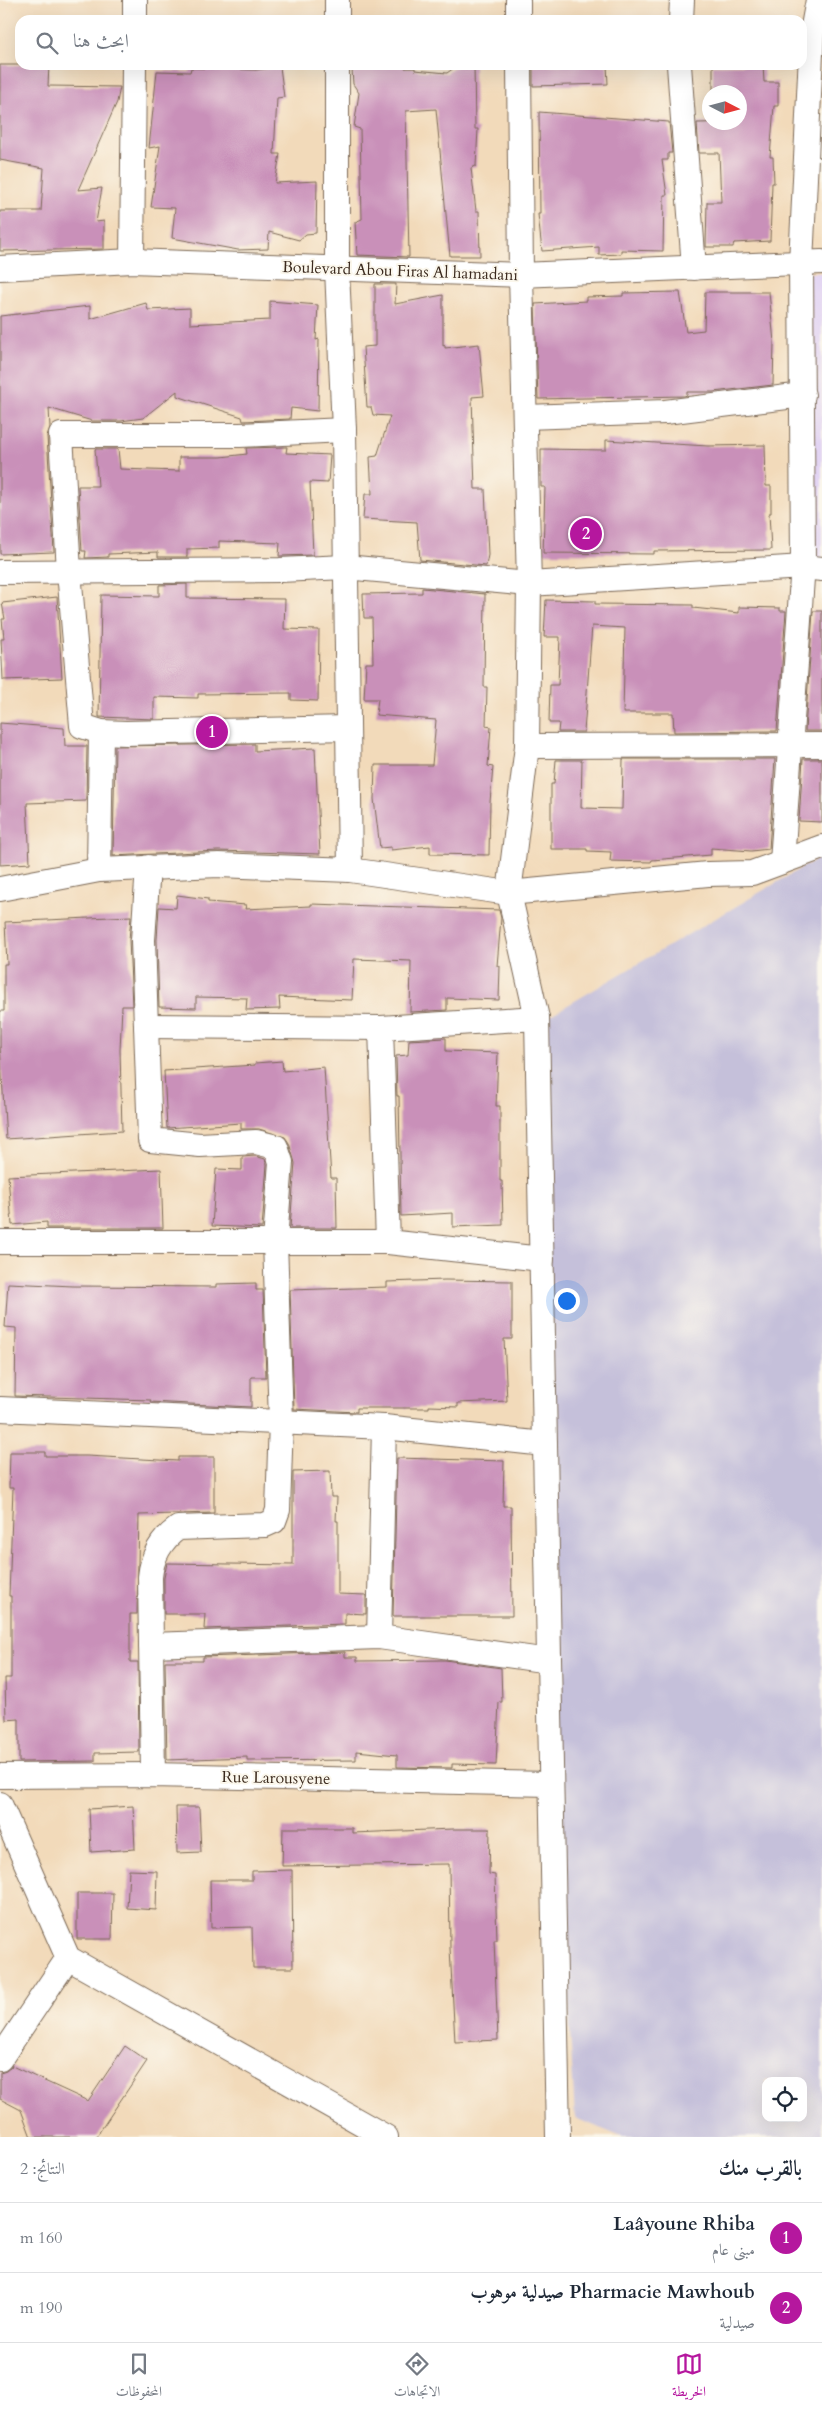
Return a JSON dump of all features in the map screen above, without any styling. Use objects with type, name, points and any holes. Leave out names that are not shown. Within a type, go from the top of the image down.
[{"type":"street","points":[[135,0],[135,15]]},
{"type":"street","points":[[337,0],[337,15]]},
{"type":"street","points":[[518,0],[518,15]]},
{"type":"street","points":[[681,15],[682,0]]},
{"type":"street","points":[[782,862],[791,744],[813,568],[803,395],[811,262],[812,32],[818,0]]},
{"type":"street","points":[[132,261],[134,70]]},
{"type":"street","points":[[337,70],[337,269],[344,430],[350,870]]},
{"type":"street","points":[[519,70],[521,275],[529,584],[528,746],[509,893],[537,1018],[558,2137]]},
{"type":"street","points":[[679,70],[694,268]]},
{"type":"street","name":"Boulevard Abou Firas Al hamadani","points":[[0,268],[132,261],[521,275],[811,262]]},
{"type":"street","points":[[526,417],[665,412],[803,395]]},
{"type":"street","points":[[344,430],[240,435],[61,435],[69,571],[82,726],[101,732],[348,728]]},
{"type":"street","points":[[0,572],[280,570],[345,567],[529,584],[813,568]]},
{"type":"street","points":[[99,870],[101,732]]},
{"type":"street","points":[[528,746],[791,744],[822,746]]},
{"type":"street","points":[[0,889],[99,870],[219,866],[350,870],[509,893],[708,874],[752,873],[822,847]]},
{"type":"street","points":[[148,868],[143,940],[150,1140],[200,1145],[256,1142],[276,1148],[281,1162],[275,1240],[280,1422],[279,1495],[274,1521],[265,1525],[178,1528],[171,1533],[156,1552],[151,1566],[153,1775]]},
{"type":"street","points":[[146,1026],[381,1028],[537,1018]]},
{"type":"street","points":[[381,1028],[388,1242]]},
{"type":"street","points":[[0,1242],[275,1240],[388,1242],[542,1259]]},
{"type":"street","points":[[0,1410],[384,1427],[545,1444]]},
{"type":"street","points":[[379,1637],[384,1427]]},
{"type":"street","points":[[152,1645],[379,1637],[549,1661]]},
{"type":"street","name":"Rue Larousyene","points":[[0,1776],[153,1775],[551,1784]]},
{"type":"street","points":[[0,1804],[68,1958],[386,2137]]},
{"type":"street","points":[[0,2059],[68,1958]]},
{"type":"shaded area","points":[[802,273],[822,273],[822,564],[803,564]]},
{"type":"shaded area","points":[[822,856],[822,2137],[622,2137],[575,2118],[549,1661],[544,1019]]},
{"type":"building","points":[[0,65],[15,65],[15,70],[49,70],[48,86],[120,87],[117,102],[78,190],[102,188],[96,222],[104,221],[104,249],[0,251],[0,211],[41,211],[44,168],[0,160]]},
{"type":"building","points":[[190,70],[280,70],[284,97],[277,98],[274,154],[280,154],[275,183],[317,181],[316,233],[306,234],[299,240],[269,232],[268,249],[238,250],[172,238],[175,208],[151,207],[160,146],[149,148],[157,71],[190,72]]},
{"type":"building","points":[[352,70],[415,70],[447,73],[451,70],[474,70],[475,129],[478,129],[476,166],[471,168],[476,211],[479,211],[480,256],[450,256],[436,109],[406,111],[409,257],[357,255],[355,222],[362,219],[360,129],[354,127],[359,93],[353,84]]},
{"type":"building","points":[[533,70],[607,70],[608,84],[533,86]]},
{"type":"building","points":[[713,70],[763,70],[764,82],[778,82],[778,106],[774,106],[770,157],[773,157],[774,183],[772,183],[770,241],[734,243],[733,247],[706,247],[707,202],[721,202],[719,153],[699,153],[697,123],[702,123],[702,130],[747,130],[747,85],[713,85]]},
{"type":"building","points":[[539,112],[669,122],[672,153],[668,153],[668,160],[662,160],[667,195],[664,195],[663,251],[621,250],[621,254],[599,255],[599,247],[542,251],[538,214],[540,214]]},
{"type":"building","points":[[375,284],[396,284],[395,304],[443,295],[443,346],[445,345],[445,348],[479,344],[484,396],[472,397],[475,489],[485,489],[488,555],[486,566],[420,560],[417,522],[363,519],[365,494],[372,494],[370,457],[377,456],[390,416],[373,415],[371,407],[367,407],[363,347],[375,346]]},
{"type":"building","points":[[680,292],[686,332],[704,330],[705,292],[769,292],[774,342],[773,385],[713,392],[687,392],[687,395],[684,396],[538,399],[535,304],[586,301],[586,297],[623,296],[623,293]]},
{"type":"building","points":[[270,301],[318,305],[316,340],[319,339],[318,411],[291,408],[290,419],[243,421],[242,417],[177,396],[177,391],[143,418],[121,421],[92,421],[49,408],[50,427],[47,436],[54,552],[0,554],[0,316],[90,306],[90,319],[146,303],[148,310],[190,308],[190,324],[270,320]]},
{"type":"building","points":[[606,440],[708,446],[765,445],[766,486],[771,486],[771,513],[769,513],[771,550],[654,551],[654,554],[543,553],[545,487],[541,487],[541,449],[606,450]]},
{"type":"building","points":[[287,447],[286,453],[330,455],[328,483],[310,482],[313,555],[279,556],[280,543],[219,541],[219,548],[187,549],[187,557],[158,557],[158,552],[108,554],[108,557],[85,558],[86,551],[82,551],[78,486],[98,486],[95,449],[118,449],[120,469],[179,471],[179,457],[221,457],[247,454],[246,448]]},
{"type":"building","points":[[187,584],[187,598],[285,599],[284,629],[319,630],[318,701],[291,700],[291,693],[198,694],[198,698],[154,697],[154,719],[99,717],[101,595],[159,596],[159,585]]},
{"type":"building","points":[[422,588],[485,594],[484,687],[487,687],[486,726],[491,727],[488,766],[493,767],[489,855],[430,854],[430,846],[391,850],[391,847],[380,848],[374,799],[375,765],[432,765],[436,720],[376,715],[378,699],[364,699],[366,663],[373,663],[372,618],[364,618],[363,594],[422,593]]},
{"type":"building","points":[[57,597],[62,678],[3,680],[1,639],[4,639],[2,619],[5,619],[2,603]]},
{"type":"building","points":[[546,600],[595,601],[595,604],[693,605],[693,608],[739,613],[739,607],[780,608],[780,611],[786,611],[777,731],[674,732],[673,713],[623,713],[625,628],[592,626],[584,732],[558,732],[559,723],[549,723],[550,685],[558,685],[560,637],[544,637]]},
{"type":"building","points":[[813,611],[822,611],[822,731],[805,731]]},
{"type":"building","points":[[0,723],[64,728],[65,746],[87,746],[86,801],[27,803],[30,863],[0,865]]},
{"type":"building","points":[[255,744],[255,751],[315,748],[320,854],[218,851],[113,856],[115,746]]},
{"type":"building","points":[[623,759],[775,759],[769,849],[751,851],[711,848],[711,855],[652,860],[651,862],[610,861],[611,852],[587,851],[587,849],[551,849],[551,784],[554,784],[556,760],[582,760],[581,808],[622,809]]},
{"type":"building","points":[[803,759],[822,759],[822,822],[799,821]]},
{"type":"building","points":[[177,895],[208,899],[208,902],[246,905],[245,909],[311,906],[311,904],[499,910],[501,918],[497,966],[500,966],[499,1000],[447,998],[447,1010],[410,1012],[411,961],[354,959],[352,1000],[279,997],[280,1009],[246,1010],[247,998],[196,997],[196,1008],[159,1007],[157,940],[159,907],[176,908]]},
{"type":"building","points":[[131,916],[129,940],[132,1006],[122,1006],[120,1050],[122,1131],[6,1139],[0,1045],[0,1011],[4,1011],[4,964],[7,964],[5,922]]},
{"type":"building","points":[[446,1038],[446,1051],[498,1053],[496,1106],[500,1106],[500,1181],[502,1181],[503,1225],[453,1227],[453,1213],[401,1216],[399,1096],[397,1096],[396,1056],[408,1055],[409,1040]]},
{"type":"building","points":[[282,1061],[283,1071],[324,1067],[331,1178],[336,1178],[337,1228],[290,1228],[295,1163],[289,1143],[285,1137],[259,1129],[241,1129],[241,1123],[167,1128],[164,1071],[255,1065],[255,1063]]},
{"type":"building","points":[[255,1156],[265,1159],[267,1164],[262,1228],[212,1226],[216,1169],[242,1170],[242,1157]]},
{"type":"building","points":[[161,1169],[163,1228],[47,1228],[47,1222],[12,1225],[8,1176]]},
{"type":"building","points":[[445,1280],[512,1281],[512,1339],[504,1339],[507,1401],[458,1403],[458,1407],[357,1408],[357,1412],[294,1409],[290,1290],[387,1287],[387,1282]]},
{"type":"building","points":[[8,1283],[73,1286],[216,1287],[216,1284],[256,1283],[256,1290],[263,1290],[266,1377],[251,1377],[251,1407],[150,1402],[151,1400],[15,1396],[16,1328],[5,1327]]},
{"type":"building","points":[[10,1452],[45,1452],[45,1456],[87,1456],[178,1461],[178,1457],[214,1457],[214,1513],[139,1515],[137,1614],[130,1614],[130,1662],[138,1662],[139,1752],[95,1753],[95,1761],[19,1762],[19,1719],[6,1720],[5,1678],[11,1678],[11,1596],[9,1596],[13,1488],[9,1488]]},
{"type":"building","points":[[397,1458],[504,1461],[503,1506],[511,1506],[512,1616],[393,1616]]},
{"type":"building","points":[[330,1471],[331,1497],[337,1497],[338,1594],[366,1595],[366,1614],[345,1613],[345,1624],[204,1629],[205,1614],[164,1614],[164,1578],[167,1563],[293,1565],[293,1472]]},
{"type":"building","points":[[345,1652],[345,1657],[357,1657],[357,1661],[445,1660],[501,1668],[502,1702],[499,1702],[496,1765],[452,1764],[452,1768],[397,1767],[397,1755],[356,1751],[356,1760],[247,1761],[247,1757],[167,1760],[165,1661],[203,1661],[203,1657]]},
{"type":"building","points":[[133,1806],[135,1849],[91,1852],[89,1809]]},
{"type":"building","points":[[176,1807],[199,1807],[201,1852],[177,1853]]},
{"type":"building","points":[[283,1828],[352,1828],[352,1833],[490,1829],[489,1874],[495,1875],[497,1940],[494,1940],[498,2040],[455,2042],[450,1948],[449,1864],[282,1866]]},
{"type":"building","points":[[129,1870],[157,1871],[156,1910],[127,1908]]},
{"type":"building","points":[[292,1870],[293,1968],[253,1968],[252,1927],[211,1928],[210,1880],[252,1880],[252,1871]]},
{"type":"building","points":[[77,1893],[113,1893],[112,1939],[77,1939]]},
{"type":"building","points":[[125,2046],[147,2061],[96,2137],[31,2137],[21,2110],[0,2099],[0,2073],[12,2066],[88,2101]]},
{"type":"place","name":"Pharmacie Mawhoub صيدلية موهوب","points":[[586,534]]},
{"type":"place","name":"Laâyoune Rhiba","points":[[212,732]]}]
